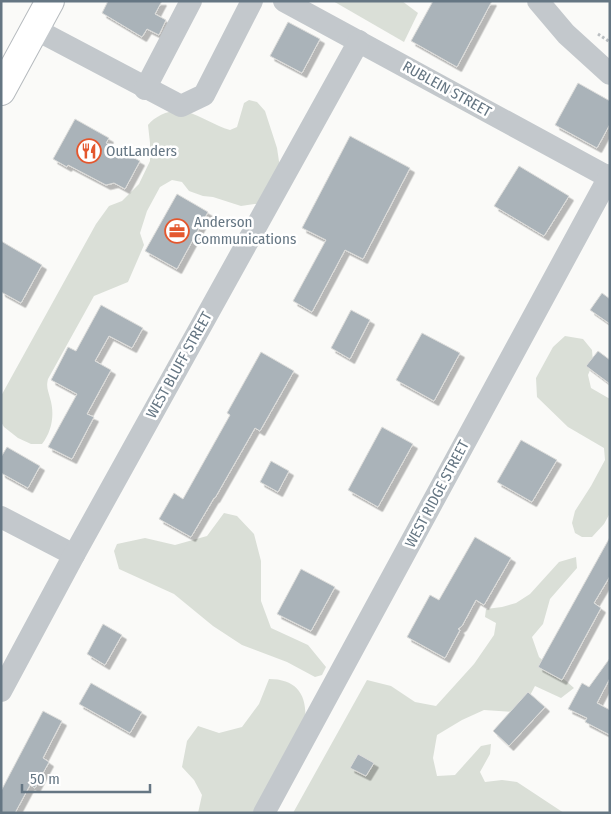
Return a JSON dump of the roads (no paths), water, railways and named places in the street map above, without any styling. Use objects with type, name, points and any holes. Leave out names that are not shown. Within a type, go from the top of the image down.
[{"type":"main road","points":[[1,91],[50,1]]},
{"type":"street","points":[[145,88],[192,1]]},
{"type":"street","points":[[35,29],[181,106],[204,95],[252,1]]},
{"type":"street","name":"RUBLEIN STREET","points":[[284,1],[609,177]]},
{"type":"street","points":[[538,1],[566,34],[610,74]]},
{"type":"street","name":"WEST BLUFF STREET","points":[[1,691],[74,555],[359,41]]},
{"type":"street","name":"WEST RIDGE STREET","points":[[264,813],[609,177]]},
{"type":"street","points":[[1,517],[74,555]]},
{"type":"place","name":"OutLanders","points":[[89,151]]},
{"type":"place","name":"Anderson Communications","points":[[177,231]]}]
